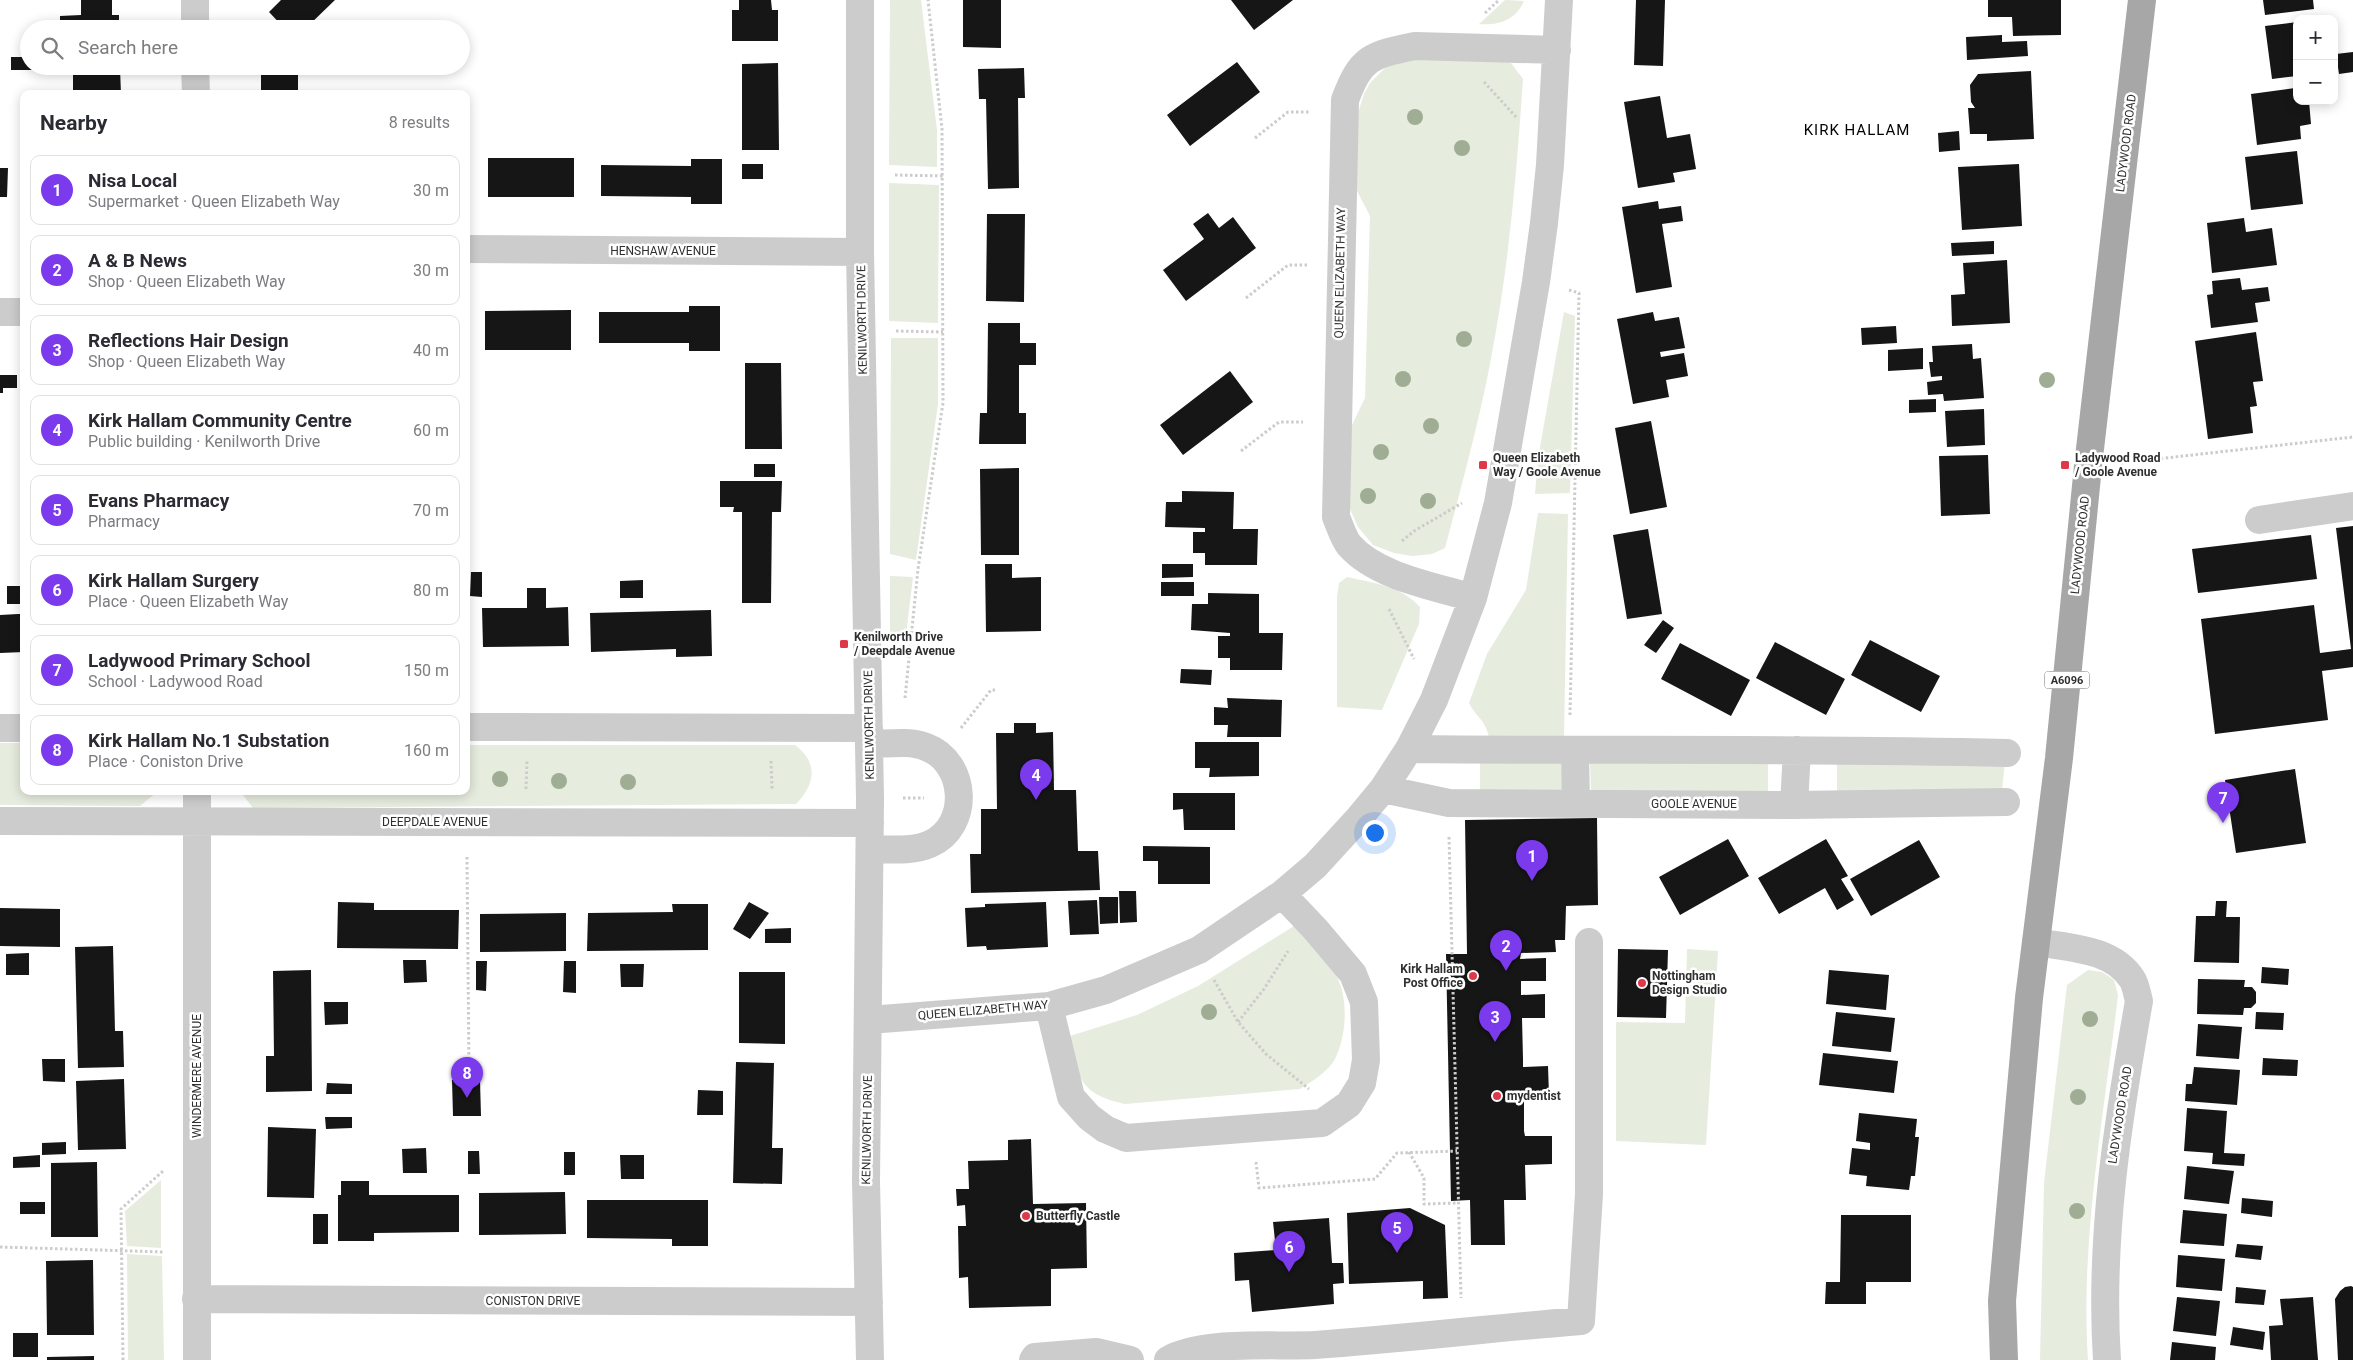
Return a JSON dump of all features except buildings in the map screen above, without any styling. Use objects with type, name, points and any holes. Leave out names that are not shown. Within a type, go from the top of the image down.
[{"type":"main road","name":"LADYWOOD ROAD","points":[[2004,1360],[2002,1301],[2029,998],[2059,758],[2088,466],[2142,0]]},
{"type":"street","points":[[195,0],[195,20]]},
{"type":"street","name":"KENILWORTH DRIVE","points":[[860,0],[860,252],[870,836],[866,1181],[870,1360]]},
{"type":"street","name":"QUEEN ELIZABETH WAY","points":[[869,1020],[1049,1006],[1106,990],[1199,950],[1282,894],[1315,866],[1383,789],[1409,749],[1434,700],[1473,598],[1498,503],[1536,282],[1550,165],[1559,0]]},
{"type":"street","name":"QUEEN ELIZABETH WAY","points":[[1473,598],[1378,568],[1350,545],[1336,517],[1343,112],[1345,100],[1360,66],[1392,50],[1415,46],[1557,50]]},
{"type":"street","points":[[195,75],[196,90]]},
{"type":"street","name":"HENSHAW AVENUE","points":[[470,249],[860,252]]},
{"type":"street","points":[[0,312],[20,312]]},
{"type":"street","points":[[2258,520],[2353,506]]},
{"type":"street","points":[[470,727],[771,728],[869,736],[902,744],[926,747],[942,756]]},
{"type":"street","points":[[0,728],[20,728]]},
{"type":"street","points":[[1409,749],[1572,751],[1797,750],[2007,753]]},
{"type":"street","points":[[1794,805],[1797,750]]},
{"type":"street","points":[[1572,751],[1576,803]]},
{"type":"street","name":"DEEPDALE AVENUE","points":[[0,821],[772,823],[870,836],[918,848],[932,843],[944,834],[953,822],[958,808],[960,793],[957,778],[942,756]]},
{"type":"street","name":"GOOLE AVENUE","points":[[1383,789],[1449,803],[1794,805],[2006,802]]},
{"type":"street","name":"WINDERMERE AVENUE","points":[[197,795],[197,1360]]},
{"type":"street","points":[[1049,1006],[1071,1097],[1090,1117],[1105,1129],[1126,1138],[1322,1123],[1348,1104],[1362,1083],[1366,1060],[1364,1002],[1353,974],[1282,894]]},
{"type":"street","points":[[1168,1360],[1176,1355],[1210,1348],[1315,1345],[1581,1322],[1589,1194],[1589,942]]},
{"type":"street","name":"LADYWOOD ROAD","points":[[2036,942],[2108,956],[2134,980],[2139,1001],[2112,1170],[2106,1243],[2107,1360]]},
{"type":"street","name":"CONISTON DRIVE","points":[[196,1299],[869,1302]]},
{"type":"street","points":[[1033,1360],[1035,1357],[1096,1352],[1130,1360]]},
{"type":"path","points":[[902,744],[909,648],[918,569],[943,403],[944,176],[941,120],[928,0]]},
{"type":"path","points":[[1255,138],[1288,112],[1343,112]]},
{"type":"path","points":[[896,175],[944,176]]},
{"type":"path","points":[[1246,298],[1288,266],[1340,265]]},
{"type":"path","points":[[1536,282],[1579,292],[1572,751]]},
{"type":"path","points":[[899,331],[943,332]]},
{"type":"path","points":[[1241,451],[1279,422],[1338,422]]},
{"type":"path","points":[[2088,466],[2353,437]]},
{"type":"path","points":[[942,756],[984,696],[991,690],[997,690]]},
{"type":"path","points":[[525,822],[528,727]]},
{"type":"path","points":[[771,728],[772,823]]},
{"type":"path","points":[[1449,803],[1461,1295]]},
{"type":"path","points":[[467,822],[469,1071]]},
{"type":"path","points":[[1238,1022],[1264,989],[1288,951],[1304,918]]},
{"type":"path","points":[[1199,950],[1227,1006],[1238,1022],[1266,1054],[1338,1112]]},
{"type":"path","points":[[1252,1129],[1259,1188],[1375,1179],[1397,1153],[1457,1151]]},
{"type":"path","points":[[1409,1152],[1424,1178],[1424,1204],[1458,1203]]},
{"type":"path","points":[[123,1360],[121,1209],[164,1171],[196,1169]]},
{"type":"path","points":[[0,1247],[197,1253]]},
{"type":"shaded area","points":[[890,0],[921,0],[937,130],[937,167],[889,165]]},
{"type":"shaded area","points":[[1505,0],[1524,1],[1521,8],[1506,20],[1493,24],[1479,24]]},
{"type":"shaded area","points":[[1416,55],[1469,56],[1511,63],[1523,79],[1509,244],[1500,309],[1478,420],[1445,548],[1432,554],[1412,556],[1394,553],[1373,545],[1358,527],[1350,509],[1351,427],[1365,398],[1370,216],[1356,189],[1355,123],[1364,94],[1370,83],[1387,66]]},
{"type":"shaded area","points":[[889,183],[939,185],[938,323],[889,321]]},
{"type":"shaded area","points":[[1564,312],[1575,316],[1570,493],[1535,494],[1538,458]]},
{"type":"shaded area","points":[[891,338],[938,338],[938,404],[916,560],[890,554]]},
{"type":"shaded area","points":[[1538,513],[1568,514],[1564,737],[1489,737],[1483,722],[1469,703],[1487,654],[1526,590]]},
{"type":"shaded area","points":[[890,576],[913,577],[906,635],[890,636]]},
{"type":"shaded area","points":[[1347,577],[1396,590],[1413,600],[1420,607],[1419,624],[1382,710],[1337,707],[1337,597],[1339,583]]},
{"type":"shaded area","points":[[0,743],[20,743],[20,795],[153,795],[140,806],[0,805]]},
{"type":"shaded area","points":[[470,745],[795,745],[808,759],[812,774],[807,789],[796,804],[253,808],[243,795],[470,795]]},
{"type":"shaded area","points":[[1564,759],[1564,790],[1480,793],[1480,761]]},
{"type":"shaded area","points":[[1590,760],[1768,760],[1768,791],[1591,791]]},
{"type":"shaded area","points":[[2005,762],[2002,790],[1837,791],[1837,763]]},
{"type":"shaded area","points":[[1294,926],[1316,948],[1331,967],[1343,993],[1345,1016],[1339,1049],[1332,1064],[1319,1076],[1300,1089],[1125,1104],[1098,1095],[1083,1082],[1075,1063],[1070,1036],[1137,1015],[1198,986]]},
{"type":"shaded area","points":[[1687,949],[1718,951],[1706,1145],[1616,1141],[1616,1022],[1685,1023]]},
{"type":"shaded area","points":[[2088,970],[2102,972],[2114,980],[2118,995],[2090,1223],[2086,1315],[2088,1360],[2040,1360],[2044,1183],[2067,985]]},
{"type":"shaded area","points":[[161,1180],[161,1248],[127,1246],[125,1211]]},
{"type":"shaded area","points":[[127,1254],[162,1256],[164,1360],[128,1360]]},
{"type":"place","name":"Queen Elizabeth Way / Goole Avenue","points":[[1483,465]]},
{"type":"place","name":"Ladywood Road / Goole Avenue","points":[[2065,465]]},
{"type":"place","name":"Kenilworth Drive / Deepdale Avenue","points":[[844,644]]},
{"type":"place","name":"Kirk Hallam Community Centre","points":[[1036,800]]},
{"type":"place","name":"Ladywood Primary School","points":[[2223,823]]},
{"type":"place","name":"Nisa Local","points":[[1532,881]]},
{"type":"place","name":"A & B News","points":[[1506,971]]},
{"type":"place","name":"Kirk Hallam Post Office","points":[[1473,976]]},
{"type":"place","name":"Nottingham Design Studio","points":[[1642,983]]},
{"type":"place","name":"Reflections Hair Design","points":[[1495,1042]]},
{"type":"place","name":"mydentist","points":[[1497,1096]]},
{"type":"place","name":"Kirk Hallam No.1 Substation","points":[[467,1098]]},
{"type":"place","name":"Butterfly Castle","points":[[1026,1216]]},
{"type":"place","name":"Evans Pharmacy","points":[[1397,1253]]},
{"type":"place","name":"Kirk Hallam Surgery","points":[[1289,1272]]},
{"type":"district","name":"KIRK HALLAM","points":[[1857,130]]}]
